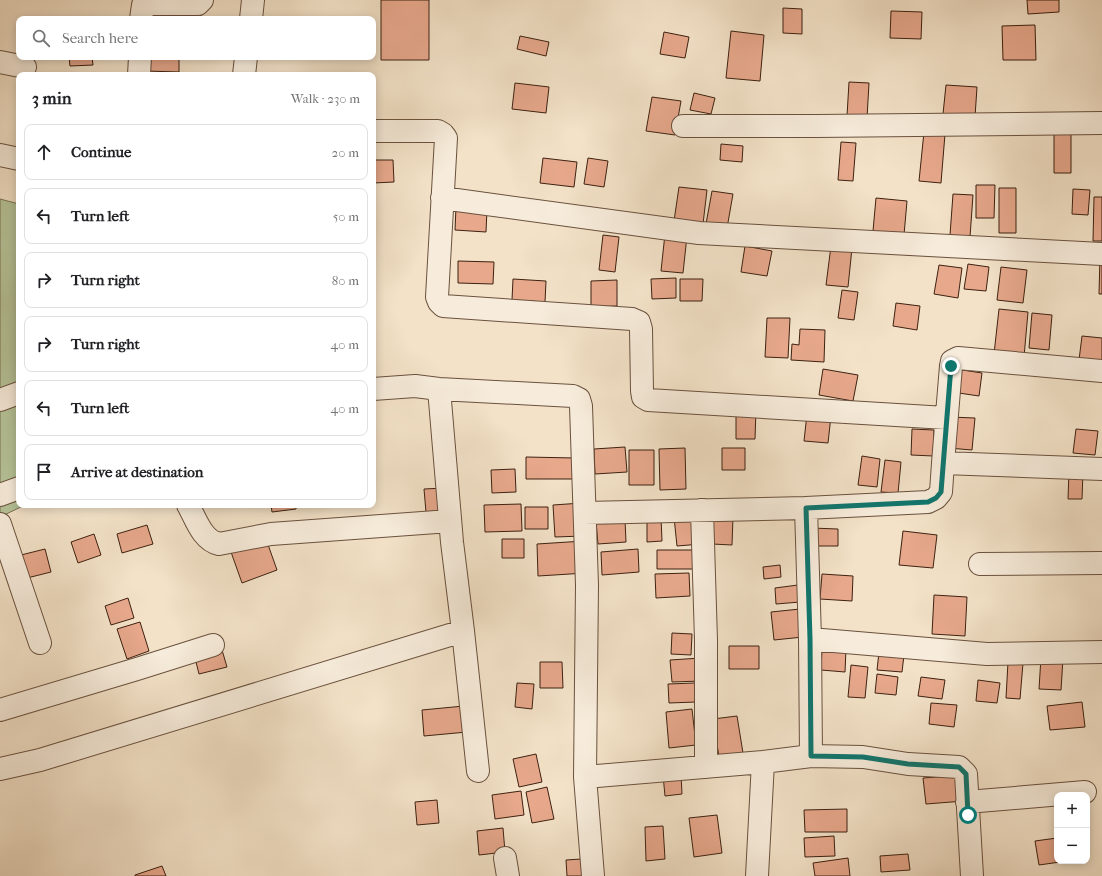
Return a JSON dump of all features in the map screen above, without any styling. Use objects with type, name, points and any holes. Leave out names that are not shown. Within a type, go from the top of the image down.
[{"type":"street","points":[[141,16],[142,5],[198,4],[202,0]]},
{"type":"street","points":[[251,16],[253,0]]},
{"type":"street","points":[[139,72],[140,60]]},
{"type":"street","points":[[244,72],[246,60]]},
{"type":"street","points":[[0,62],[25,67]]},
{"type":"street","points":[[683,126],[1102,123]]},
{"type":"street","points":[[376,131],[438,131],[446,138],[437,297],[443,306],[632,319],[639,322],[641,329],[642,391],[643,397],[648,400],[946,418]]},
{"type":"street","points":[[0,155],[16,158]]},
{"type":"street","points":[[442,198],[520,210],[699,233],[1102,254]]},
{"type":"street","points":[[585,513],[806,508],[928,502],[936,498],[941,492],[946,418],[952,361],[958,358],[1102,371]]},
{"type":"street","points":[[376,389],[415,386],[439,389],[573,396],[579,399],[581,406],[587,585],[585,777],[593,876]]},
{"type":"street","points":[[439,389],[450,521],[478,771]]},
{"type":"street","points":[[0,400],[16,394]]},
{"type":"street","points":[[943,463],[1102,469]]},
{"type":"street","points":[[0,495],[16,489]]},
{"type":"street","points":[[190,508],[206,537],[211,542],[219,544],[271,534],[450,521]]},
{"type":"street","points":[[806,508],[810,639],[811,756]]},
{"type":"street","points":[[702,510],[706,640],[706,767]]},
{"type":"street","points":[[0,524],[40,643]]},
{"type":"street","points":[[980,564],[1102,562]]},
{"type":"street","points":[[0,769],[40,760],[463,631]]},
{"type":"street","points":[[810,639],[987,654],[1102,652]]},
{"type":"street","points":[[0,710],[137,670],[213,645]]},
{"type":"street","points":[[585,777],[763,762],[811,756],[863,757],[908,764],[959,767],[966,774],[972,876]]},
{"type":"street","points":[[757,876],[763,762]]},
{"type":"street","points":[[967,802],[1054,795]]},
{"type":"green space","points":[[0,199],[16,203],[16,508],[19,508],[0,517]]},
{"type":"building","points":[[381,0],[429,0],[429,60],[381,60]]},
{"type":"building","points":[[1027,0],[1059,0],[1059,12],[1028,14]]},
{"type":"building","points":[[783,8],[802,9],[802,34],[783,33]]},
{"type":"building","points":[[891,11],[922,12],[921,39],[890,38]]},
{"type":"building","points":[[172,14],[201,14],[201,16],[172,16]]},
{"type":"building","points":[[1035,25],[1036,60],[1003,60],[1002,26]]},
{"type":"building","points":[[731,31],[764,35],[760,81],[726,78]]},
{"type":"building","points":[[664,32],[689,37],[685,58],[660,54]]},
{"type":"building","points":[[520,36],[549,42],[546,56],[517,49]]},
{"type":"building","points":[[69,60],[92,60],[93,65],[70,66]]},
{"type":"building","points":[[145,60],[179,60],[179,72],[145,71]]},
{"type":"building","points":[[849,82],[869,83],[867,118],[847,116]]},
{"type":"building","points":[[515,83],[549,87],[546,113],[512,109]]},
{"type":"building","points":[[946,85],[977,87],[975,117],[943,114]]},
{"type":"building","points":[[694,93],[715,98],[711,114],[690,110]]},
{"type":"building","points":[[652,97],[681,101],[675,135],[646,131]]},
{"type":"building","points":[[1054,127],[1071,127],[1071,173],[1054,173]]},
{"type":"building","points":[[924,132],[945,134],[941,183],[919,181]]},
{"type":"building","points":[[841,142],[856,143],[853,181],[838,180]]},
{"type":"building","points":[[721,144],[743,146],[742,162],[720,160]]},
{"type":"building","points":[[543,158],[577,162],[574,187],[540,183]]},
{"type":"building","points":[[588,158],[608,161],[604,187],[584,184]]},
{"type":"building","points":[[376,160],[393,160],[394,182],[376,183]]},
{"type":"building","points":[[976,185],[995,185],[994,218],[976,218]]},
{"type":"building","points":[[679,187],[707,190],[703,224],[674,221]]},
{"type":"building","points":[[999,188],[1016,188],[1016,233],[999,233]]},
{"type":"building","points":[[1073,189],[1090,190],[1088,215],[1072,214]]},
{"type":"building","points":[[712,191],[733,194],[727,228],[706,224]]},
{"type":"building","points":[[953,194],[973,195],[970,237],[950,235]]},
{"type":"building","points":[[1094,197],[1102,197],[1102,241],[1093,241]]},
{"type":"building","points":[[876,198],[907,201],[904,235],[873,231]]},
{"type":"building","points":[[456,207],[487,209],[486,232],[455,230]]},
{"type":"building","points":[[665,234],[687,236],[683,273],[661,271]]},
{"type":"building","points":[[603,235],[619,237],[615,272],[599,270]]},
{"type":"building","points":[[745,246],[772,251],[767,276],[741,272]]},
{"type":"building","points":[[831,246],[852,248],[848,287],[826,285]]},
{"type":"building","points":[[1100,257],[1102,257],[1102,294],[1099,294]]},
{"type":"building","points":[[458,261],[494,262],[493,284],[458,283]]},
{"type":"building","points":[[968,264],[989,267],[986,291],[964,289]]},
{"type":"building","points":[[939,265],[962,268],[958,298],[934,294]]},
{"type":"building","points":[[1001,267],[1027,270],[1023,303],[997,300]]},
{"type":"building","points":[[676,278],[676,298],[652,299],[651,279]]},
{"type":"building","points":[[513,279],[546,281],[545,302],[512,300]]},
{"type":"building","points":[[680,279],[703,279],[702,301],[680,301]]},
{"type":"building","points":[[617,280],[617,306],[591,307],[591,281]]},
{"type":"building","points":[[842,290],[858,292],[854,320],[838,318]]},
{"type":"building","points":[[896,303],[920,306],[917,330],[893,326]]},
{"type":"building","points":[[999,309],[1028,312],[1024,357],[994,354]]},
{"type":"building","points":[[1032,313],[1052,315],[1049,350],[1029,348]]},
{"type":"building","points":[[767,318],[790,318],[788,358],[765,357]]},
{"type":"building","points":[[800,329],[825,330],[824,362],[791,360],[792,344],[799,345]]},
{"type":"building","points":[[1082,336],[1102,338],[1102,363],[1079,360]]},
{"type":"building","points":[[823,369],[858,375],[853,401],[819,395]]},
{"type":"building","points":[[956,369],[982,373],[979,396],[952,392]]},
{"type":"building","points":[[736,409],[756,409],[755,439],[736,439]]},
{"type":"building","points":[[807,414],[831,416],[828,443],[804,441]]},
{"type":"building","points":[[950,417],[975,418],[972,450],[948,448]]},
{"type":"building","points":[[912,429],[934,430],[933,456],[911,455]]},
{"type":"building","points":[[1076,429],[1098,431],[1095,455],[1073,453]]},
{"type":"building","points":[[625,447],[627,472],[595,474],[594,449]]},
{"type":"building","points":[[685,448],[686,489],[660,490],[659,449]]},
{"type":"building","points":[[722,448],[745,448],[745,470],[722,470]]},
{"type":"building","points":[[629,450],[654,450],[654,485],[629,485]]},
{"type":"building","points":[[862,456],[880,459],[877,487],[858,485]]},
{"type":"building","points":[[526,457],[575,458],[575,479],[526,479]]},
{"type":"building","points":[[885,460],[901,462],[898,493],[881,492]]},
{"type":"building","points":[[515,469],[516,492],[492,493],[491,470]]},
{"type":"building","points":[[1069,471],[1083,472],[1082,499],[1068,499]]},
{"type":"building","points":[[444,488],[446,511],[426,512],[424,489]]},
{"type":"building","points":[[582,503],[583,536],[555,537],[553,505]]},
{"type":"building","points":[[521,504],[522,531],[485,532],[484,505]]},
{"type":"building","points":[[525,507],[548,507],[548,529],[525,529]]},
{"type":"building","points":[[271,508],[296,508],[296,509],[272,512]]},
{"type":"building","points":[[699,515],[701,544],[677,546],[674,517]]},
{"type":"building","points":[[647,517],[661,517],[662,541],[647,542]]},
{"type":"building","points":[[714,517],[733,517],[732,545],[712,544]]},
{"type":"building","points":[[625,520],[626,542],[598,544],[596,522]]},
{"type":"building","points":[[147,525],[153,544],[122,553],[117,534]]},
{"type":"building","points":[[811,528],[838,529],[838,546],[810,546]]},
{"type":"building","points":[[903,531],[937,535],[933,568],[899,565]]},
{"type":"building","points":[[94,534],[101,555],[78,563],[71,542]]},
{"type":"building","points":[[266,539],[277,570],[242,583],[231,552]]},
{"type":"building","points":[[502,539],[524,539],[524,558],[502,558]]},
{"type":"building","points":[[584,541],[586,573],[538,576],[537,544]]},
{"type":"building","points":[[45,549],[51,572],[23,579],[17,556]]},
{"type":"building","points":[[638,549],[639,572],[602,575],[601,552]]},
{"type":"building","points":[[657,550],[698,550],[699,569],[657,569]]},
{"type":"building","points":[[780,565],[781,577],[764,579],[763,567]]},
{"type":"building","points":[[689,573],[690,596],[656,598],[655,574]]},
{"type":"building","points":[[822,574],[853,576],[852,601],[820,599]]},
{"type":"building","points":[[798,585],[800,602],[776,604],[775,588]]},
{"type":"building","points":[[934,595],[967,597],[965,636],[932,634]]},
{"type":"building","points":[[128,598],[134,618],[111,625],[105,606]]},
{"type":"building","points":[[800,609],[803,637],[774,640],[771,612]]},
{"type":"building","points":[[140,622],[149,651],[127,659],[117,629]]},
{"type":"building","points":[[672,633],[692,634],[691,655],[671,654]]},
{"type":"building","points":[[729,646],[759,646],[759,669],[729,669]]},
{"type":"building","points":[[822,648],[846,649],[845,672],[821,670]]},
{"type":"building","points":[[222,650],[227,667],[199,674],[195,658]]},
{"type":"building","points":[[879,652],[904,655],[902,672],[877,670]]},
{"type":"building","points":[[1041,657],[1063,658],[1061,690],[1039,689]]},
{"type":"building","points":[[701,658],[702,681],[672,682],[670,660]]},
{"type":"building","points":[[540,662],[562,662],[563,688],[540,688]]},
{"type":"building","points":[[1008,662],[1023,663],[1020,699],[1006,698]]},
{"type":"building","points":[[851,665],[868,667],[865,698],[848,697]]},
{"type":"building","points":[[877,674],[898,677],[896,695],[875,693]]},
{"type":"building","points":[[921,677],[945,680],[942,699],[918,696]]},
{"type":"building","points":[[978,680],[1000,683],[997,703],[976,701]]},
{"type":"building","points":[[517,683],[534,684],[532,709],[515,707]]},
{"type":"building","points":[[695,683],[696,702],[669,703],[668,684]]},
{"type":"building","points":[[1082,702],[1085,727],[1050,730],[1047,706]]},
{"type":"building","points":[[931,703],[957,705],[954,727],[929,724]]},
{"type":"building","points":[[464,706],[467,732],[424,736],[422,710]]},
{"type":"building","points":[[692,709],[696,745],[669,748],[666,712]]},
{"type":"building","points":[[737,716],[743,753],[719,757],[713,719]]},
{"type":"building","points":[[536,754],[542,782],[519,787],[513,759]]},
{"type":"building","points":[[681,774],[682,794],[665,796],[663,775]]},
{"type":"building","points":[[962,775],[964,801],[926,804],[923,778]]},
{"type":"building","points":[[547,787],[554,819],[532,823],[526,792]]},
{"type":"building","points":[[521,791],[524,815],[495,819],[492,795]]},
{"type":"building","points":[[437,800],[439,823],[417,825],[415,802]]},
{"type":"building","points":[[847,809],[847,832],[805,832],[804,810]]},
{"type":"building","points":[[717,815],[722,853],[694,857],[689,818]]},
{"type":"building","points":[[663,826],[665,859],[646,861],[645,827]]},
{"type":"building","points":[[503,828],[505,852],[479,855],[477,831]]},
{"type":"building","points":[[834,836],[835,856],[805,857],[804,838]]},
{"type":"building","points":[[1054,838],[1054,863],[1039,865],[1035,841]]},
{"type":"building","points":[[908,854],[910,870],[881,872],[880,856]]},
{"type":"building","points":[[597,858],[598,876],[567,876],[566,860]]},
{"type":"building","points":[[848,858],[850,876],[815,876],[813,863]]},
{"type":"building","points":[[162,866],[166,876],[135,876],[135,875]]},
{"type":"route","points":[[951,366],[941,492],[936,498],[928,502],[806,508],[810,639],[811,756],[863,757],[908,764],[959,767],[966,774],[968,815]]}]
